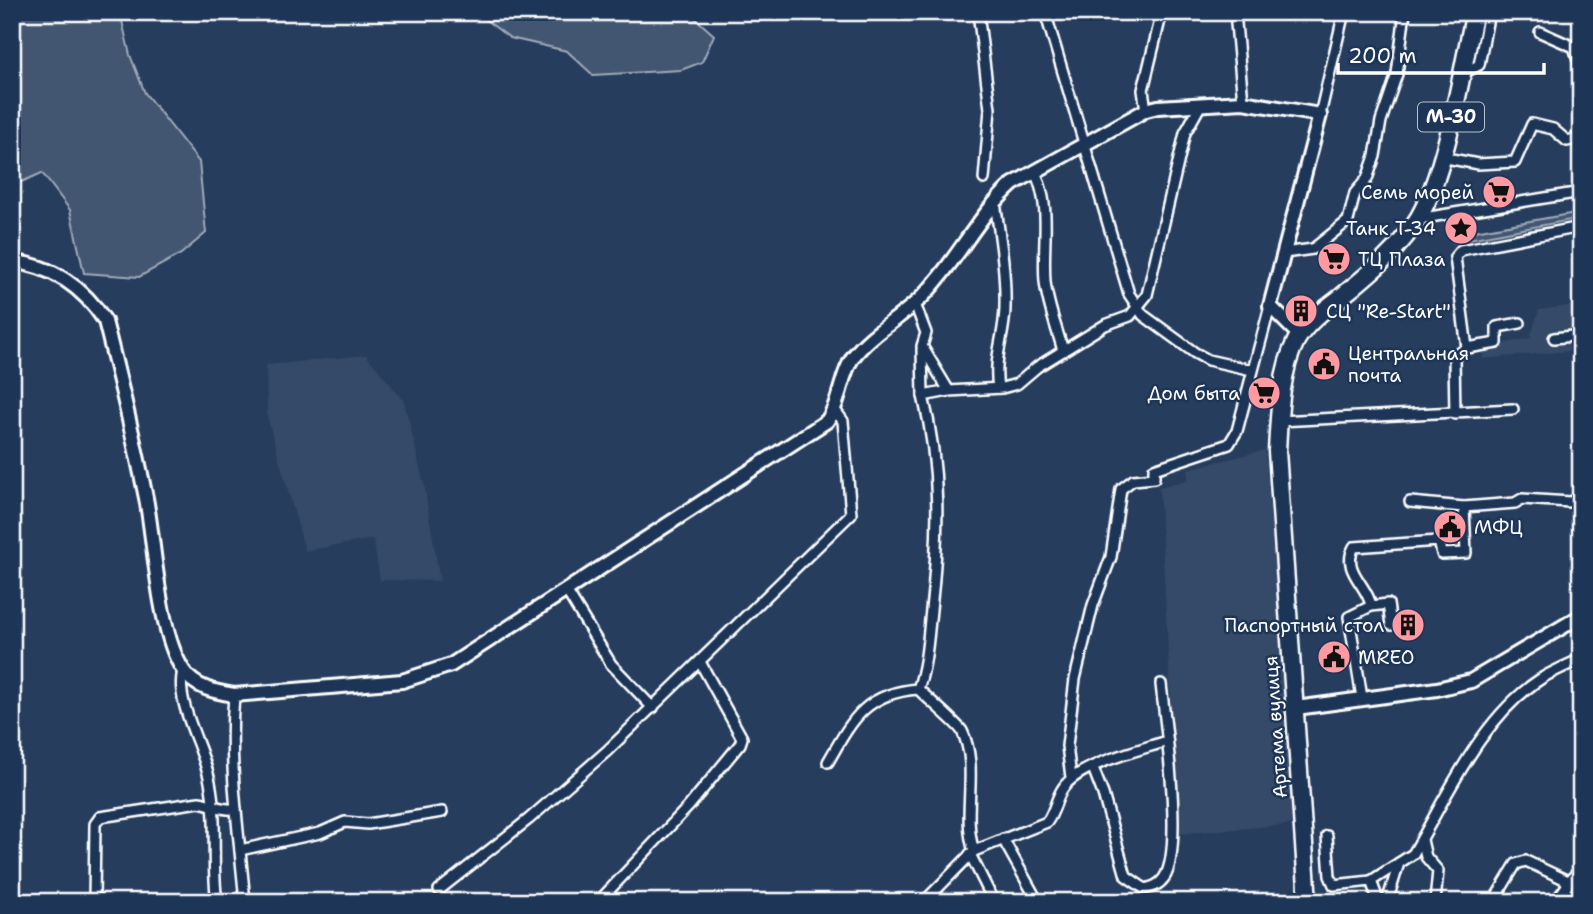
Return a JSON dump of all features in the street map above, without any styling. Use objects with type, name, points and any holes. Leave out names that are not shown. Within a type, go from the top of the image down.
[{"type":"highway","name":"М-30","points":[[1298,339],[1317,316],[1383,261],[1418,219],[1434,184],[1475,12]]},
{"type":"highway","name":"Артема вулиця","points":[[1298,339],[1279,421],[1277,451],[1284,573],[1297,708],[1308,902]]},
{"type":"street","points":[[978,12],[990,108],[984,179]]},
{"type":"street","points":[[1045,12],[1058,64],[1086,146],[1129,294],[1137,307],[1195,354],[1208,360],[1252,370]]},
{"type":"street","points":[[1146,110],[1143,90],[1162,12]]},
{"type":"street","points":[[1235,12],[1243,102]]},
{"type":"street","points":[[1071,778],[1067,746],[1075,679],[1093,605],[1111,556],[1121,489],[1133,480],[1154,478],[1154,468],[1229,444],[1237,430],[1320,115],[1344,12]]},
{"type":"street","points":[[1284,253],[1313,249],[1348,221],[1355,193],[1367,179],[1376,156],[1383,113],[1397,74],[1405,12]]},
{"type":"street","points":[[1461,74],[1479,65],[1489,12]]},
{"type":"street","points":[[1540,32],[1574,47],[1581,69]]},
{"type":"street","points":[[12,262],[47,269],[71,284],[94,304],[105,321],[146,498],[169,636],[183,671],[212,691],[234,695],[336,689],[402,681],[451,665],[807,436],[827,421],[835,410],[852,358],[915,304],[946,271],[995,202],[1013,184],[1086,146],[1146,110],[1243,102],[1320,115]]},
{"type":"street","points":[[923,396],[1017,384],[1105,325],[1130,316],[1147,295],[1185,133],[1200,106]]},
{"type":"street","points":[[1441,157],[1478,164],[1515,162],[1532,124],[1553,129],[1567,141],[1581,138]]},
{"type":"street","points":[[1035,172],[1047,206],[1043,243],[1045,282],[1063,351]]},
{"type":"street","points":[[1418,219],[1581,192]]},
{"type":"street","points":[[995,202],[1002,250],[1005,310],[995,366],[998,388]]},
{"type":"street","points":[[1467,348],[1455,257],[1461,250],[1581,227]]},
{"type":"street","points":[[915,304],[926,332],[922,346],[923,396],[931,427],[937,493],[936,560],[925,670],[918,690]]},
{"type":"street","points":[[1270,306],[1298,339]]},
{"type":"street","points":[[1455,414],[1454,357],[1467,348],[1497,343],[1497,327],[1520,323]]},
{"type":"street","points":[[1554,338],[1581,335]]},
{"type":"street","points":[[922,346],[948,391]]},
{"type":"street","points":[[1279,421],[1513,409]]},
{"type":"street","points":[[439,890],[529,819],[653,708],[851,514],[843,421],[835,410]]},
{"type":"street","points":[[1410,502],[1464,507],[1516,503],[1522,499],[1570,502],[1581,497]]},
{"type":"street","points":[[1371,606],[1367,592],[1352,570],[1350,560],[1354,547],[1439,541],[1442,554],[1466,553],[1464,507]]},
{"type":"street","points":[[566,590],[611,664],[653,708]]},
{"type":"street","points":[[1362,698],[1349,617],[1371,606],[1388,604],[1391,625]]},
{"type":"street","points":[[1297,708],[1437,689],[1471,681],[1581,616]]},
{"type":"street","points":[[1327,836],[1330,876],[1334,885],[1371,881],[1413,854],[1474,747],[1542,678],[1581,659]]},
{"type":"street","points":[[598,902],[689,806],[740,744],[742,738],[700,662]]},
{"type":"street","points":[[183,671],[180,681],[211,781],[217,902]]},
{"type":"street","points":[[1093,768],[1126,876],[1145,889],[1155,886],[1165,877],[1174,828],[1161,684]]},
{"type":"street","points":[[828,762],[852,719],[866,707],[887,693],[918,690],[962,731],[967,750],[968,833],[972,852],[994,902]]},
{"type":"street","points":[[234,695],[232,724],[236,809],[245,902]]},
{"type":"street","points":[[924,902],[972,852],[1047,822],[1054,813],[1061,790],[1071,778],[1167,741]]},
{"type":"street","points":[[94,902],[95,824],[100,817],[160,806],[212,803],[224,811],[236,809]]},
{"type":"street","points":[[240,850],[320,833],[345,822],[368,824],[442,812]]},
{"type":"street","points":[[1003,839],[1038,902]]},
{"type":"street","points":[[1422,840],[1426,857],[1438,872],[1435,902]]},
{"type":"street","points":[[1493,902],[1520,861],[1564,878],[1567,883]]},
{"type":"street","points":[[1387,902],[1399,863]]},
{"type":"street","points":[[1555,902],[1567,883],[1581,869]]},
{"type":"street","points":[[1371,881],[1379,902]]},
{"type":"shaded area","points":[[12,12],[110,12],[122,21],[130,55],[145,93],[199,162],[206,233],[181,254],[139,277],[84,273],[70,210],[42,173],[12,186]]},
{"type":"shaded area","points":[[475,12],[688,12],[714,35],[702,62],[681,70],[593,75],[567,51],[510,38]]},
{"type":"shaded area","points":[[1581,212],[1581,218],[1453,242],[1452,235]]},
{"type":"shaded area","points":[[1581,304],[1581,350],[1483,359],[1483,348],[1530,338],[1539,310]]},
{"type":"shaded area","points":[[366,355],[404,401],[424,484],[440,581],[380,580],[373,539],[305,551],[267,416],[266,365]]},
{"type":"shaded area","points":[[1265,450],[1296,824],[1178,834],[1159,487],[1188,480],[1188,469]]},
{"type":"place","name":"Семь морей","points":[[1499,192]]},
{"type":"place","name":"Танк Т-34","points":[[1461,228]]},
{"type":"place","name":"ТЦ Плаза","points":[[1334,259]]},
{"type":"place","name":"СЦ \"Re-Start\"","points":[[1301,311]]},
{"type":"place","name":"Центральная почта","points":[[1324,364]]},
{"type":"place","name":"Дом быта","points":[[1264,393]]},
{"type":"place","name":"МФЦ","points":[[1450,527]]},
{"type":"place","name":"Паспортный стол","points":[[1408,625]]},
{"type":"place","name":"MREO","points":[[1334,657]]}]
